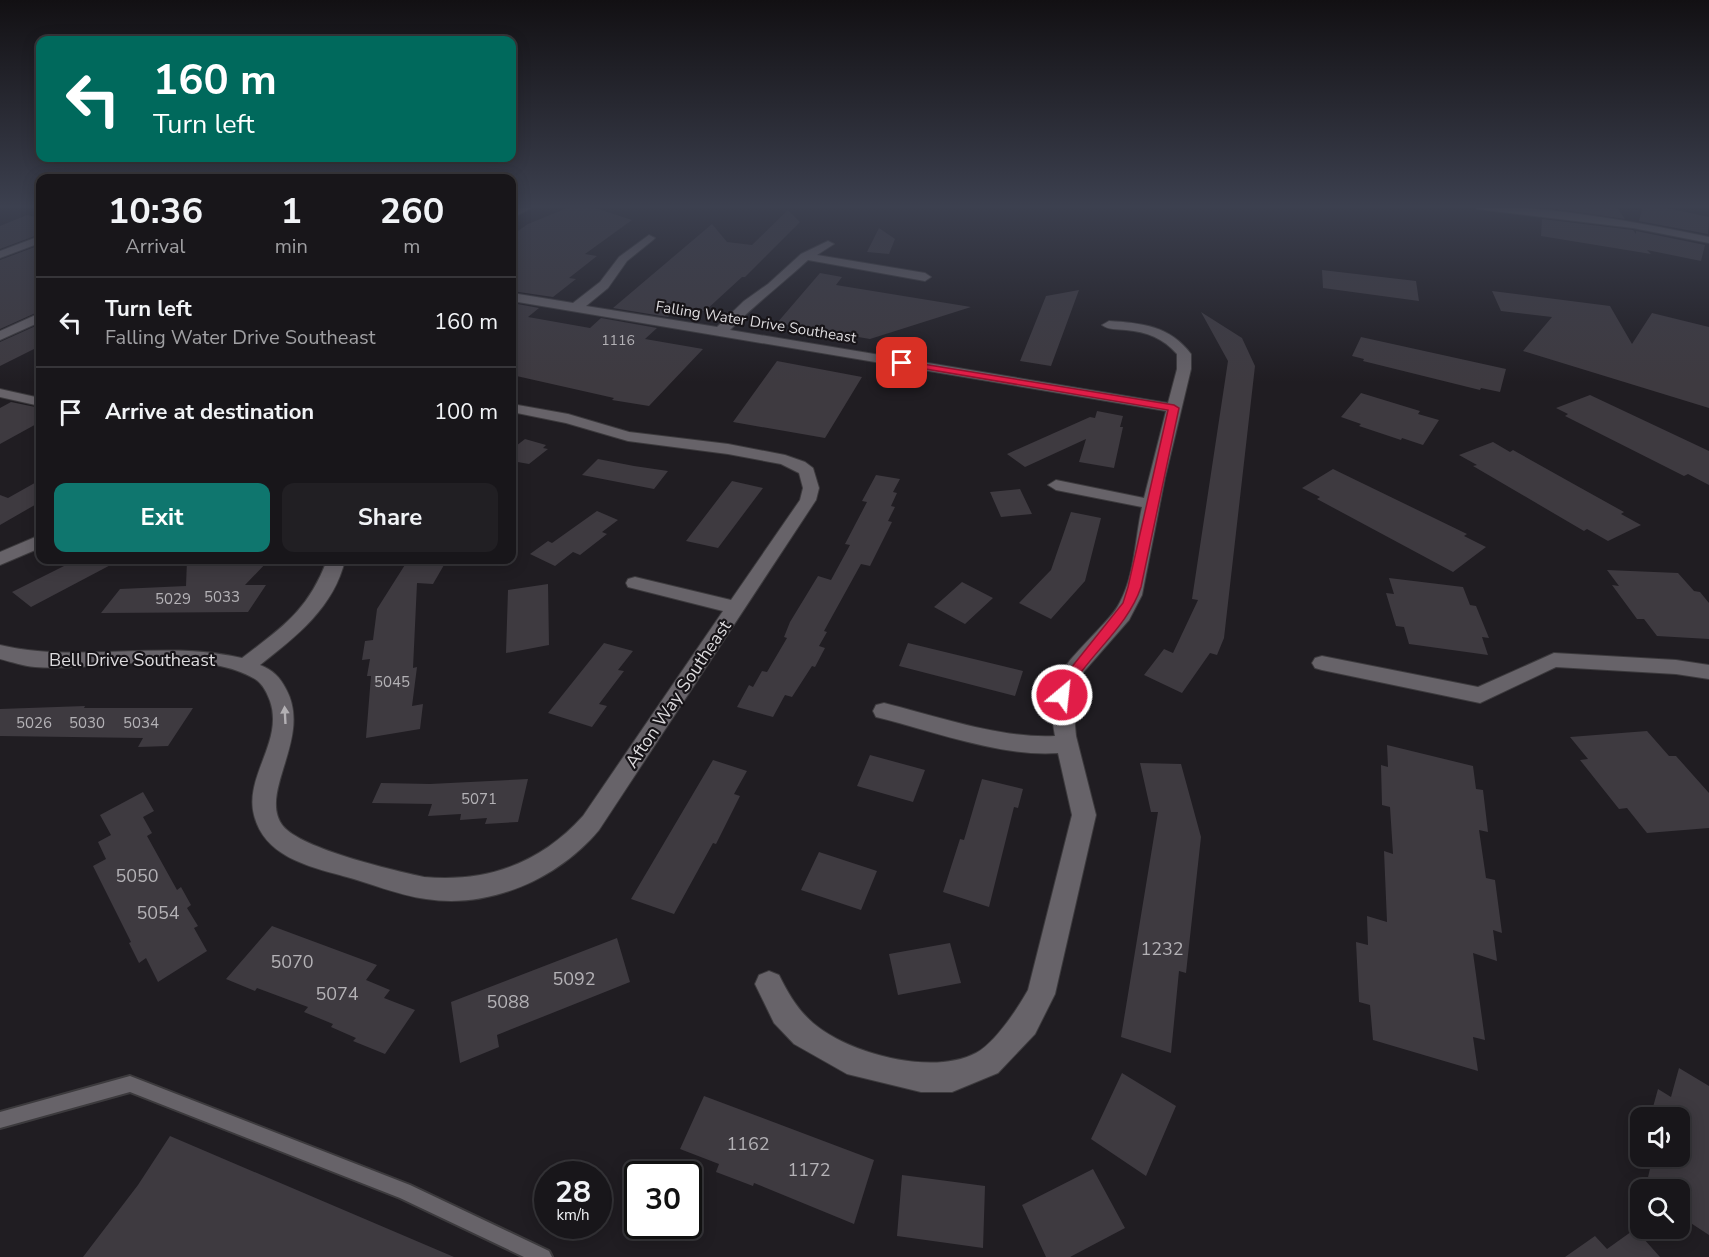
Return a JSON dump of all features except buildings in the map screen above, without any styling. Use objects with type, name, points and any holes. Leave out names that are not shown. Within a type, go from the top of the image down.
[{"type":"street","points":[[576,308],[604,285],[619,265]]},
{"type":"street","points":[[720,332],[748,304],[772,287],[796,265]]},
{"type":"street","points":[[854,265],[925,277]]},
{"type":"street","name":"Falling Water Drive Southeast","points":[[516,298],[1174,408]]},
{"type":"street","points":[[0,336],[36,319]]},
{"type":"street","points":[[769,984],[784,1013],[804,1034],[847,1060],[921,1077],[952,1077],[988,1063],[1025,1024],[1041,994],[1084,815],[1061,713],[1062,695],[1066,683],[1129,604],[1135,587],[1151,504],[1184,369],[1184,354],[1167,336],[1152,330],[1109,325]]},
{"type":"street","points":[[0,393],[36,401]]},
{"type":"street","name":"Afton Way Southeast","points":[[271,771],[265,797],[268,822],[274,833],[303,854],[424,888],[451,890],[474,888],[533,870],[566,849],[591,823],[808,500],[811,488],[807,471],[785,460],[628,436],[568,419],[516,409]]},
{"type":"street","points":[[1056,485],[1151,504]]},
{"type":"street","points":[[0,559],[36,543]]},
{"type":"street","points":[[246,665],[311,612],[330,580],[335,564]]},
{"type":"street","points":[[635,583],[735,608]]},
{"type":"street","name":"Bell Drive Southeast","points":[[0,652],[37,660],[192,657],[220,659],[246,665],[266,676],[285,705],[286,723],[282,745],[271,771]]},
{"type":"street","points":[[1322,663],[1480,695],[1554,660],[1676,667],[1709,672]]},
{"type":"street","points":[[884,711],[1004,741],[1036,746],[1068,744]]},
{"type":"lane","points":[[0,1119],[130,1084],[404,1191],[543,1257]]},
{"type":"route","points":[[902,363],[1174,408],[1151,504],[1135,587],[1129,604],[1077,667],[1066,683],[1062,695]]}]
